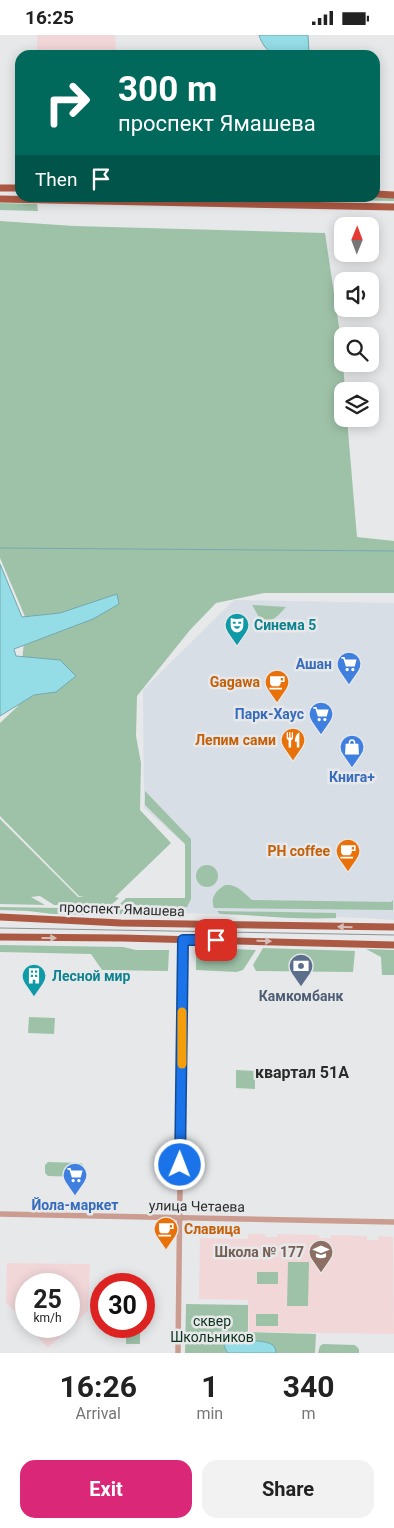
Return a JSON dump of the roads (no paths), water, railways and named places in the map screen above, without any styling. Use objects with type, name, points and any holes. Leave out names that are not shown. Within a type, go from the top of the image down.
[{"type":"main road","points":[[0,188],[15,188]]},
{"type":"main road","points":[[380,194],[394,195]]},
{"type":"main road","points":[[0,199],[15,199]]},
{"type":"main road","points":[[148,202],[394,207]]},
{"type":"main road","name":"проспект Ямашева","points":[[0,917],[131,923],[394,927]]},
{"type":"main road","name":"проспект Ямашева","points":[[0,937],[394,945]]},
{"type":"street","points":[[178,1353],[183,940]]},
{"type":"street","name":"улица Четаева","points":[[0,1214],[394,1222]]},
{"type":"water","points":[[259,35],[308,35],[309,50],[268,50]]},
{"type":"water","points":[[0,564],[22,617],[60,613],[117,594],[119,604],[93,619],[14,649],[16,656],[60,660],[76,676],[56,692],[34,695],[0,716]]},
{"type":"water","points":[[236,1334],[248,1339],[270,1343],[273,1345],[276,1353],[228,1353],[224,1343],[229,1337]]},
{"type":"waterway","points":[[0,548],[394,551]]},
{"type":"tram line","points":[[0,928],[394,935]]},
{"type":"place","name":"Синема 5","points":[[237,646]]},
{"type":"place","name":"Ашан","points":[[349,685]]},
{"type":"place","name":"Gagawa","points":[[277,703]]},
{"type":"place","name":"Парк-Хаус","points":[[321,735]]},
{"type":"place","name":"Лепим сами","points":[[293,761]]},
{"type":"place","name":"Книга+","points":[[352,768]]},
{"type":"place","name":"PH coffee","points":[[348,872]]},
{"type":"place","name":"Камкомбанк","points":[[301,987]]},
{"type":"place","name":"Лесной мир","points":[[34,997]]},
{"type":"place","name":"Йола-маркет","points":[[75,1196]]},
{"type":"place","name":"Славица","points":[[166,1250]]},
{"type":"place","name":"Школа № 177","points":[[321,1273]]},
{"type":"district","name":"квартал 51А","points":[[302,1072]]},
{"type":"park label","name":"сквер Школьников","points":[[212,1329]]}]
